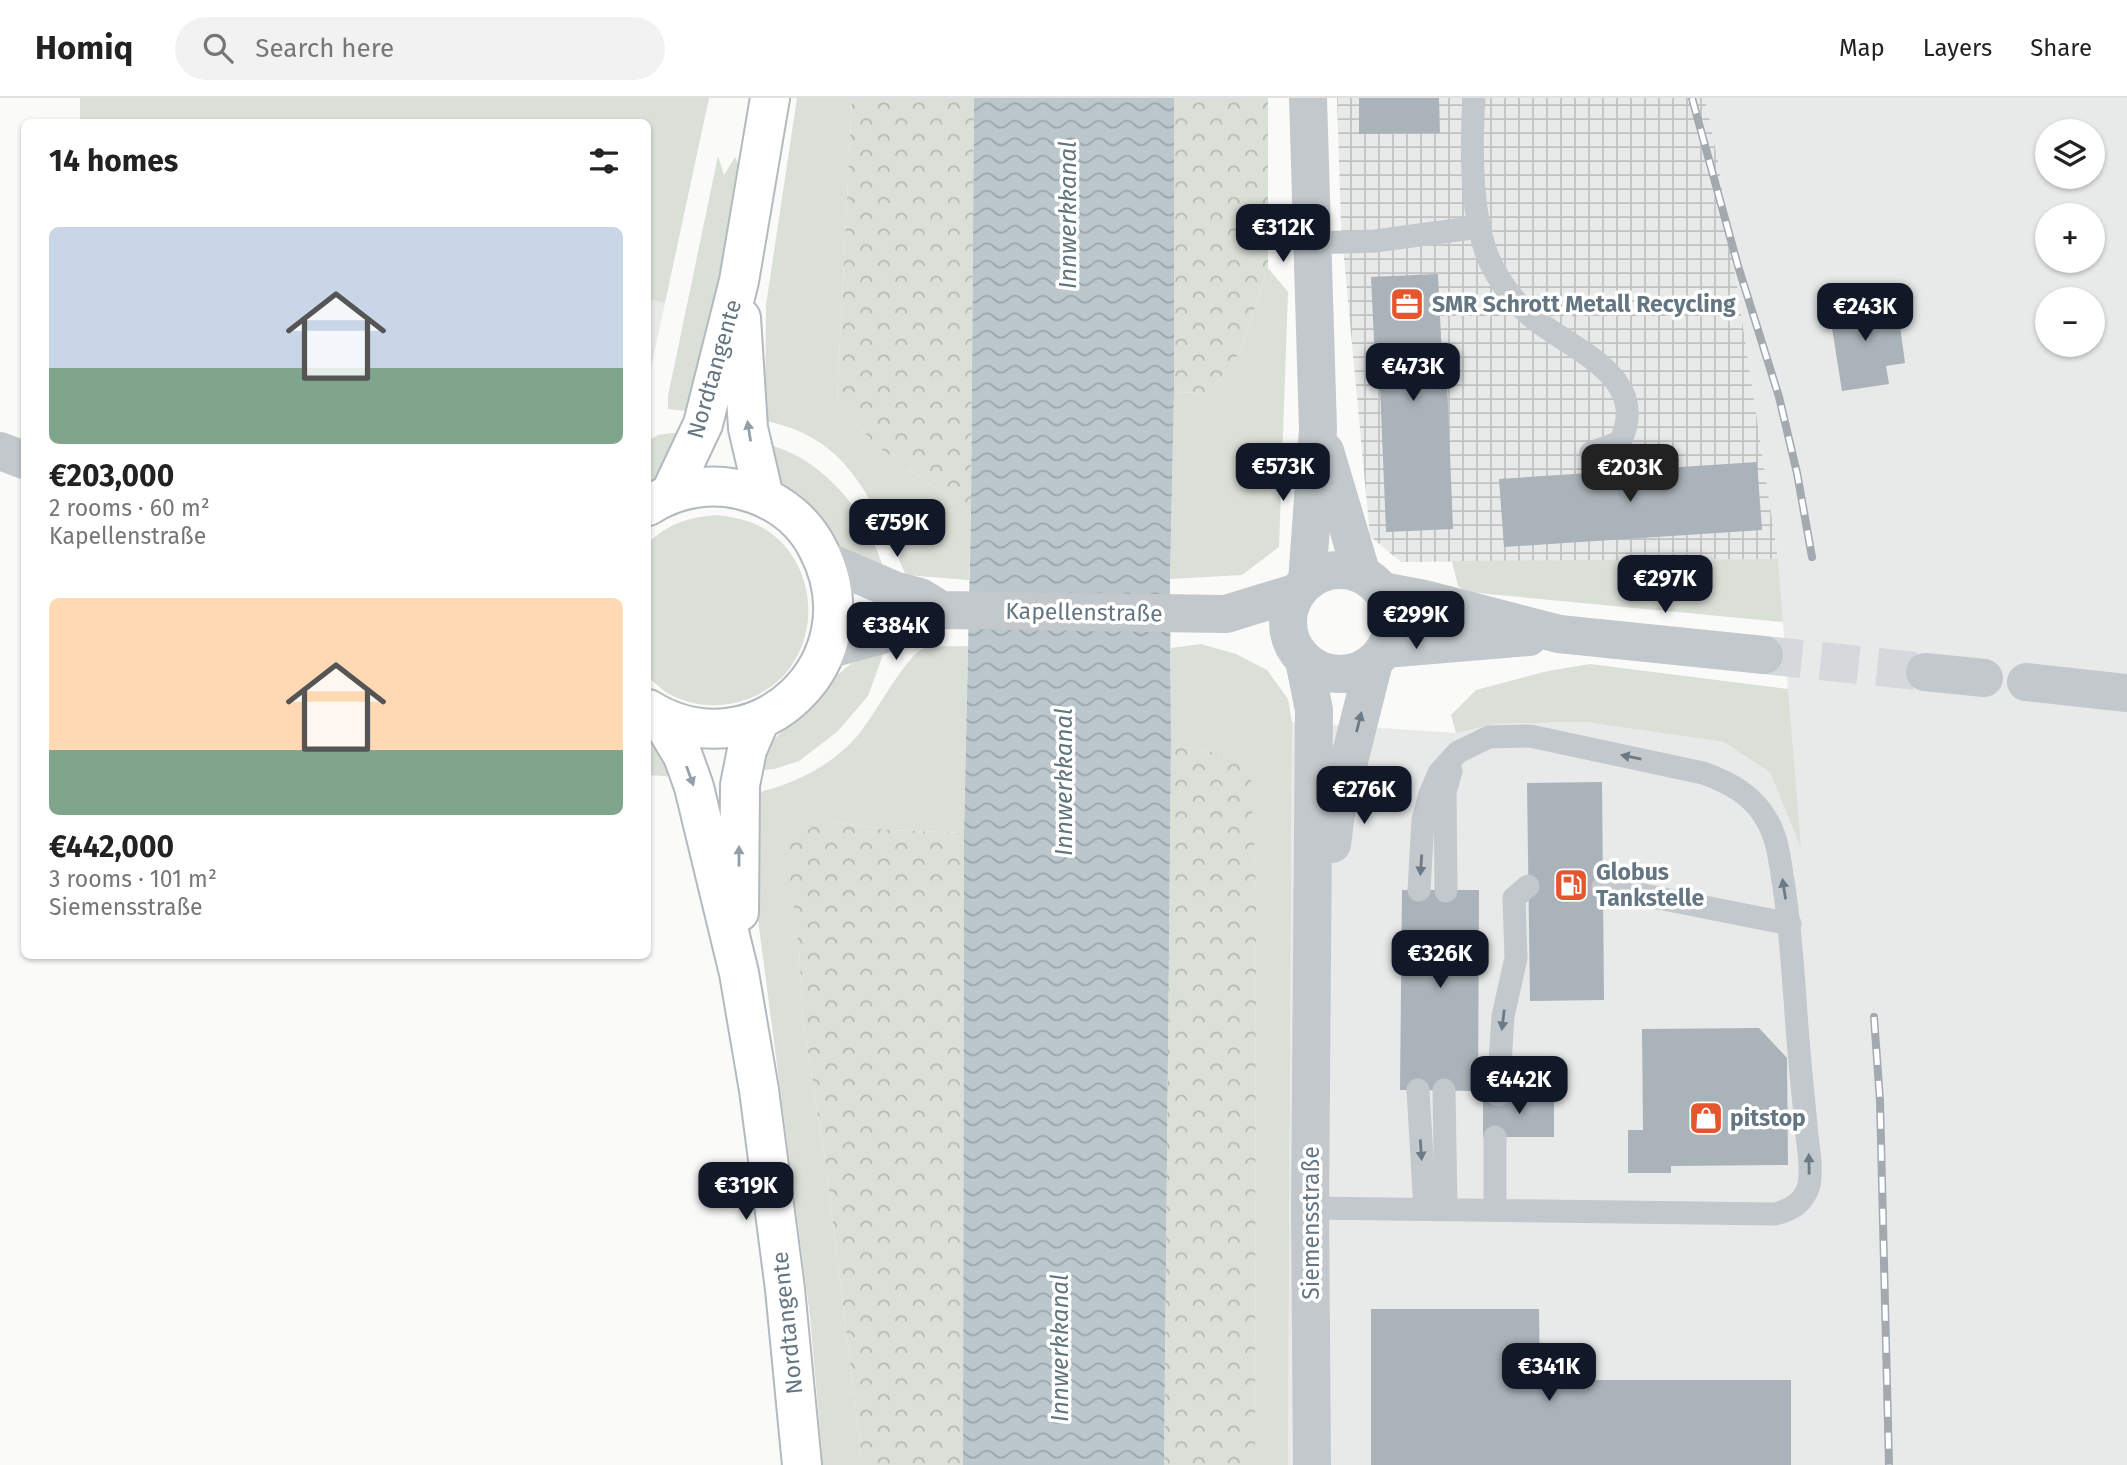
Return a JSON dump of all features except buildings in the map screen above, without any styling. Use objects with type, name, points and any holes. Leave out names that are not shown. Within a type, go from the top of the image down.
[{"type":"main road","name":"Nordtangente","points":[[659,500],[704,424],[739,281],[770,98]]},
{"type":"main road","name":"Nordtangente","points":[[739,281],[748,428],[764,497]]},
{"type":"main road","name":"Nordtangente","points":[[653,713],[692,727],[709,729],[760,720],[781,708],[811,679],[827,650],[834,605],[824,560],[806,530],[780,506],[764,497],[736,489],[708,486],[659,500]]},
{"type":"main road","name":"Nordtangente","points":[[653,713],[683,756],[694,787],[739,973],[759,1090],[785,1289],[802,1465]]},
{"type":"main road","name":"Nordtangente","points":[[739,973],[740,785],[747,750],[760,720]]},
{"type":"street","points":[[1303,587],[1318,429],[1308,98]]},
{"type":"street","points":[[1318,429],[1372,583],[1389,605],[1392,620],[1391,635],[1379,656],[1362,670],[1331,674],[1317,669],[1299,652],[1289,631],[1288,617],[1292,604],[1303,587],[1320,574],[1334,571],[1348,571],[1372,583],[1424,600],[1559,634],[1764,655]]},
{"type":"street","points":[[0,451],[21,459]]},
{"type":"street","name":"Kapellenstraße","points":[[824,560],[894,590],[920,597],[941,610]]},
{"type":"street","name":"Kapellenstraße","points":[[827,650],[893,632],[941,610],[1226,614],[1303,587]]},
{"type":"street","name":"Kapellenstraße","points":[[1226,614],[1299,652]]},
{"type":"street","points":[[1379,656],[1559,634]]},
{"type":"street","name":"Siemensstraße","points":[[1299,652],[1314,710],[1310,1208],[1312,1465]]},
{"type":"street","name":"Siemensstraße","points":[[1313,982],[1336,813],[1379,656]]},
{"type":"street","points":[[1925,672],[1984,678]]},
{"type":"street","points":[[2026,682],[2127,693]]},
{"type":"lane","points":[[1474,98],[1471,146],[1479,227],[1488,258],[1503,285],[1532,317],[1610,372],[1624,394],[1628,411],[1626,430],[1620,442],[1591,453]]},
{"type":"lane","points":[[1312,243],[1375,241],[1479,227]]},
{"type":"lane","points":[[1310,1208],[1775,1214],[1791,1210],[1802,1199],[1809,1185],[1790,924],[1777,847],[1770,826],[1759,806],[1745,794],[1724,781],[1703,773],[1530,736],[1489,737],[1458,752],[1439,773],[1423,820],[1419,890]]},
{"type":"lane","points":[[1446,891],[1445,792],[1458,752]]},
{"type":"lane","points":[[1497,1096],[1503,1016],[1516,958],[1514,898],[1528,886]]},
{"type":"lane","points":[[1603,887],[1790,924]]},
{"type":"lane","points":[[1418,1090],[1436,1209]]},
{"type":"lane","points":[[1436,1209],[1444,1090]]},
{"type":"lane","points":[[1495,1137],[1495,1210]]},
{"type":"shaded area","name":"SMR Schrott Metall Recycling","points":[[1337,98],[1705,98],[1718,161],[1778,559],[1401,562],[1370,536],[1341,226]]},
{"type":"shaded area","points":[[1705,98],[2127,98],[2127,1465],[1288,1465],[1292,722],[1456,733],[1494,724],[1585,722],[1724,742],[1770,771],[1800,845],[1778,559],[1718,161]]},
{"type":"shaded area","points":[[651,300],[665,303],[651,368]]},
{"type":"green space","points":[[80,98],[709,98],[665,303],[651,300],[651,119],[80,119]]},
{"type":"green space","points":[[797,98],[852,98],[837,401],[875,445],[971,513],[969,580],[906,575],[869,499],[855,477],[838,458],[819,442],[794,429],[765,421],[766,305]]},
{"type":"green space","points":[[852,98],[974,98],[971,513],[875,445],[837,401]]},
{"type":"green space","points":[[1174,98],[1268,98],[1268,268],[1240,352],[1221,379],[1204,393],[1174,392]]},
{"type":"green space","points":[[718,156],[724,175],[735,157],[741,170],[694,412],[668,409],[668,396]]},
{"type":"green space","points":[[1268,268],[1288,292],[1279,547],[1242,575],[1170,579],[1174,392],[1204,393],[1221,379],[1240,352]]},
{"type":"green space","points":[[689,433],[664,471],[651,482],[651,439],[658,435]]},
{"type":"green space","points":[[760,443],[793,454],[836,486],[867,528],[886,574],[849,560],[782,489]]},
{"type":"green space","points":[[717,515],[744,520],[775,537],[789,551],[799,567],[808,604],[808,623],[803,642],[785,674],[759,694],[727,704],[694,703],[674,696],[651,680],[651,541],[663,531],[698,518]]},
{"type":"green space","points":[[1778,559],[1783,622],[1467,592],[1458,586],[1452,561]]},
{"type":"green space","points":[[1201,644],[1236,654],[1267,670],[1288,699],[1292,722],[1288,1465],[1255,1465],[1256,888],[1249,759],[1171,745],[1171,648]]},
{"type":"green space","points":[[968,646],[964,833],[889,830],[822,820],[799,948],[803,1020],[826,1165],[861,1453],[861,1465],[823,1465],[810,1316],[755,897],[752,794],[811,773],[837,756],[859,734],[909,661],[924,648]]},
{"type":"green space","points":[[884,652],[868,696],[837,732],[799,761],[774,769],[756,771],[765,749],[831,680],[852,663]]},
{"type":"green space","points":[[1590,664],[1788,689],[1801,848],[1770,772],[1724,742],[1585,722],[1494,724],[1456,733],[1451,715],[1476,690],[1548,671]]},
{"type":"green space","points":[[651,735],[680,777],[651,775]]},
{"type":"green space","points":[[1171,745],[1250,759],[1256,888],[1255,1465],[1164,1465]]},
{"type":"green space","points":[[822,820],[889,830],[964,833],[963,1465],[861,1465],[826,1165],[803,1020],[799,948],[786,846]]},
{"type":"water","name":"Innwerkkanal","points":[[974,98],[1174,98],[1174,392],[1170,579],[1171,745],[1164,1465],[963,1465],[964,833],[971,513]]},
{"type":"tunnel","points":[[1764,655],[1925,672]]},
{"type":"railway","points":[[1692,98],[1738,266],[1779,397],[1797,473],[1812,557]]},
{"type":"railway","points":[[1874,1017],[1880,1101],[1889,1465]]},
{"type":"place","name":"SMR Schrott Metall Recycling","points":[[1407,304]]},
{"type":"place","name":"Globus Tankstelle","points":[[1571,885]]},
{"type":"place","name":"pitstop","points":[[1706,1118]]}]
